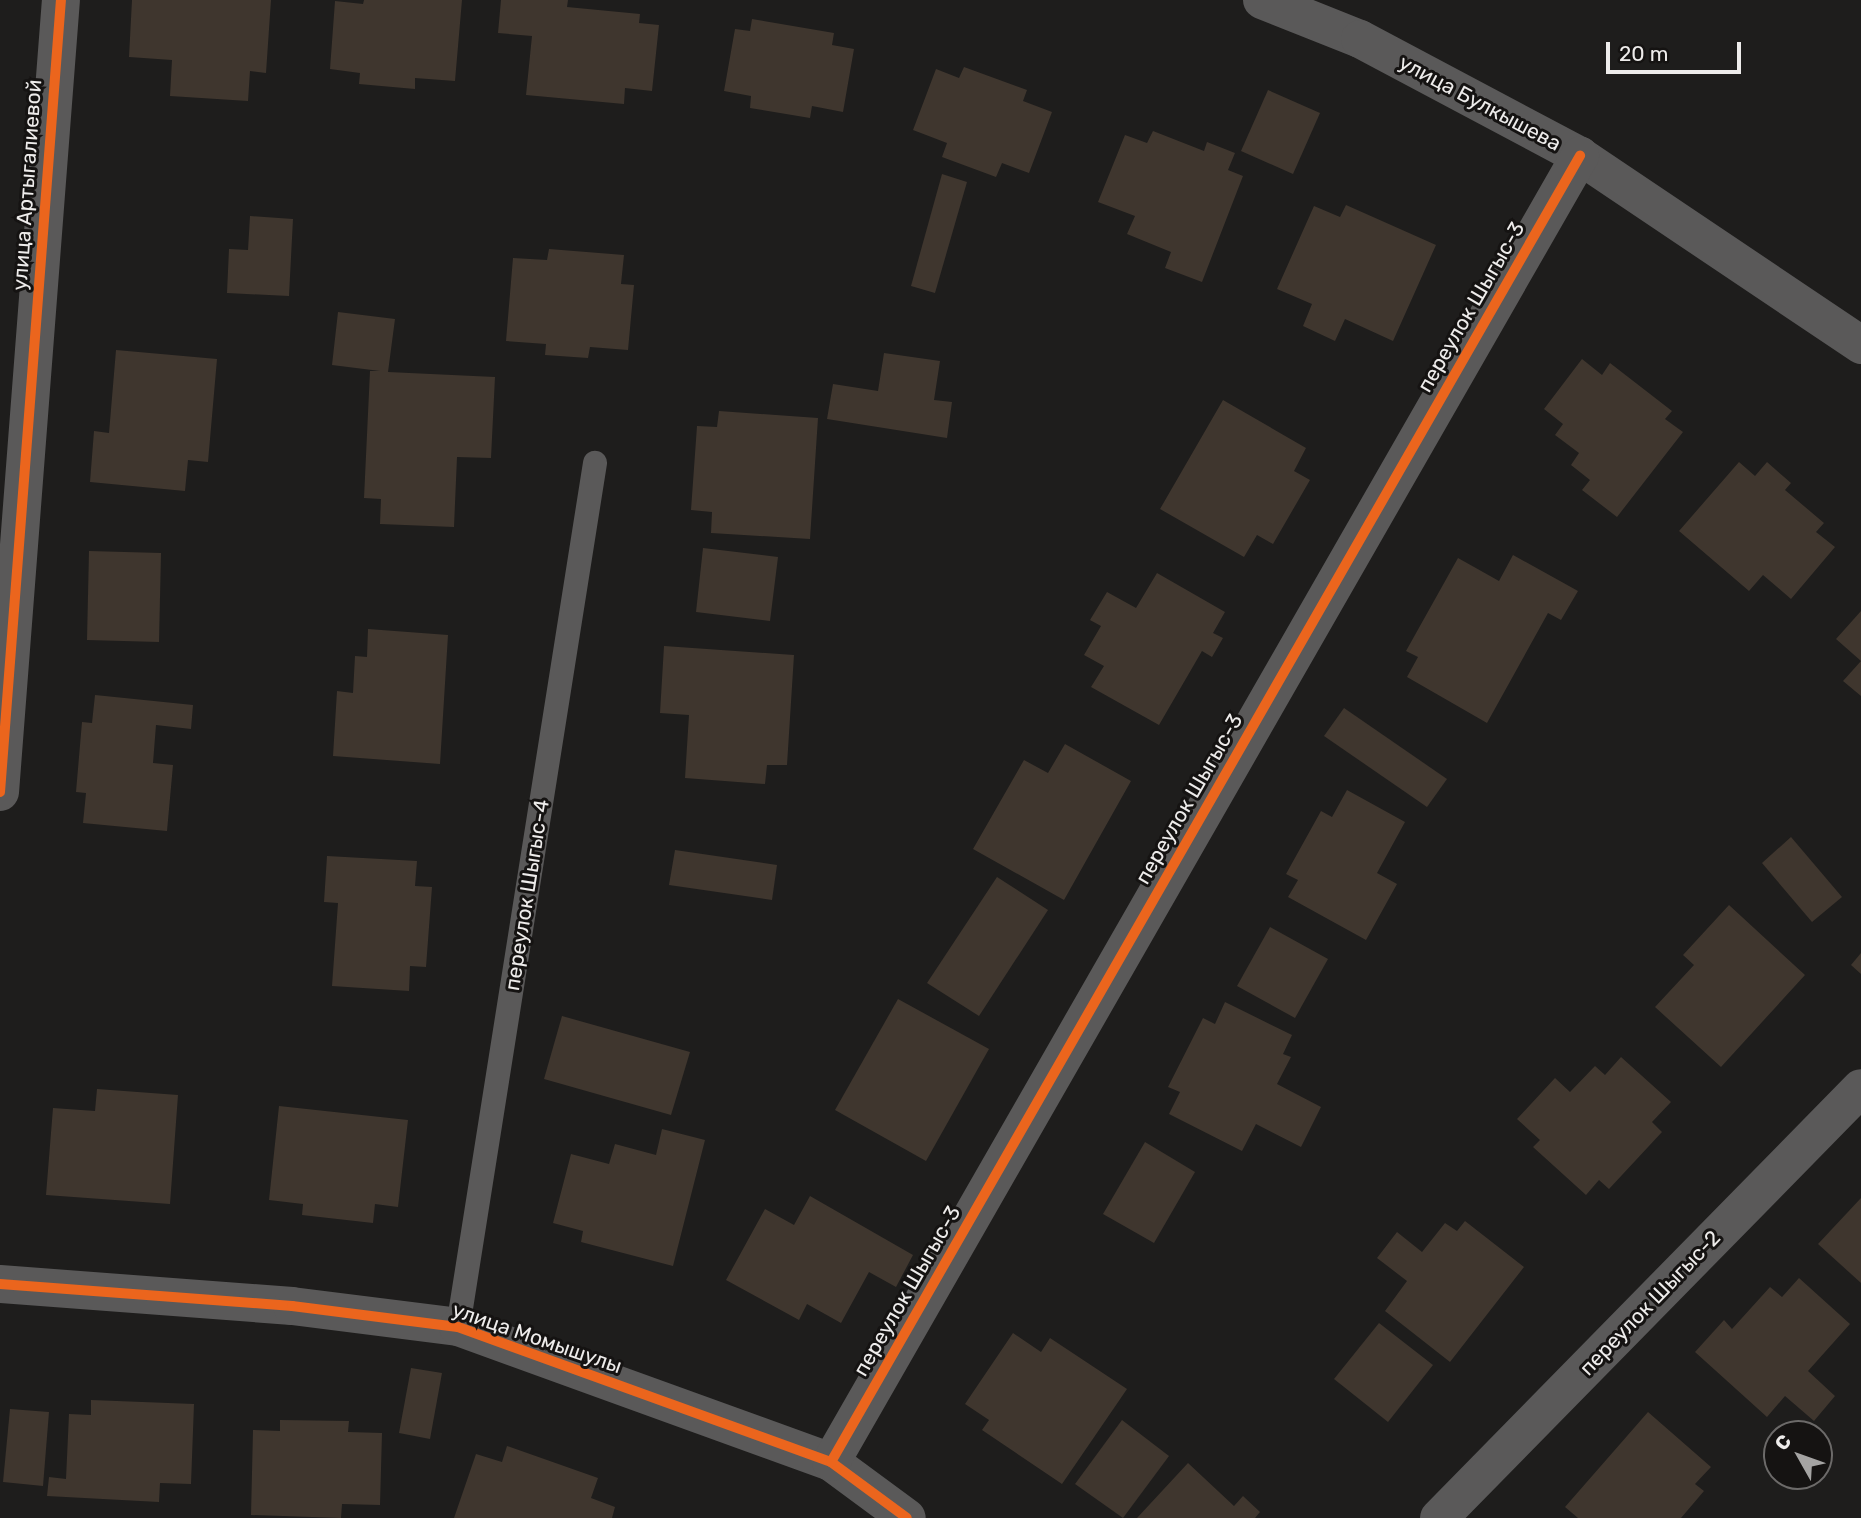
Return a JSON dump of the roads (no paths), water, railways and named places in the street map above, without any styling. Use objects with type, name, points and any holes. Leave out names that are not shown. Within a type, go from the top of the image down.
[{"type":"street","name":"улица Артыгалиевой","points":[[0,792],[61,0]]},
{"type":"street","name":"улица Булкышева","points":[[1262,0],[1360,39],[1580,156],[1861,345]]},
{"type":"street","name":"переулок Шыгыс-3","points":[[831,1462],[1580,156]]},
{"type":"street","name":"переулок Шыгыс-2","points":[[1439,1518],[1861,1088]]},
{"type":"street","name":"улица Момышулы","points":[[0,1284],[292,1306],[458,1327],[831,1462],[907,1518]]},
{"type":"lane","name":"переулок Шыгыс-4","points":[[458,1327],[595,463]]}]
